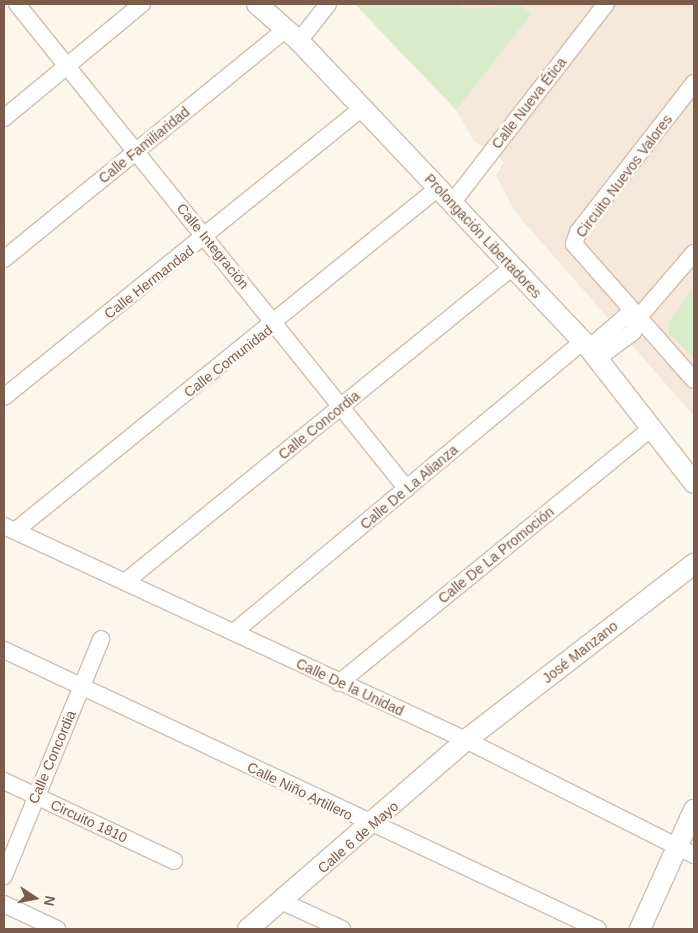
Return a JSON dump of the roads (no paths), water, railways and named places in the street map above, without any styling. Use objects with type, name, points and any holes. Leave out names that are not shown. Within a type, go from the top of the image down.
[{"type":"street","name":"Calle Integración","points":[[16,4],[343,406],[407,489]]},
{"type":"street","points":[[4,118],[142,4]]},
{"type":"street","name":"Prolongación Libertadores","points":[[257,4],[292,36],[362,108],[590,349],[694,483]]},
{"type":"street","name":"Calle Familiaridad","points":[[4,259],[137,151],[292,36],[328,4]]},
{"type":"street","name":"Calle Nueva Ética","points":[[445,195],[606,4]]},
{"type":"street","name":"Circuito Nuevos Valores","points":[[694,82],[575,239],[575,249],[694,380]]},
{"type":"street","name":"Calle Hermandad","points":[[4,397],[205,237],[362,108]]},
{"type":"street","name":"Calle Comunidad","points":[[9,528],[445,195]]},
{"type":"street","points":[[638,318],[694,253]]},
{"type":"street","name":"Calle Concordia","points":[[125,582],[513,267]]},
{"type":"street","name":"Calle De La Alianza","points":[[234,632],[407,489],[590,349],[625,317],[638,318]]},
{"type":"street","name":"Calle De La Promoción","points":[[340,683],[652,428]]},
{"type":"street","name":"Calle De la Unidad","points":[[9,528],[466,740],[686,851]]},
{"type":"street","name":"José Manzano","points":[[466,740],[694,564]]},
{"type":"street","name":"Calle Concordia","points":[[4,876],[35,796],[101,639]]},
{"type":"street","name":"Calle Niño Artillero","points":[[4,650],[372,826],[598,929]]},
{"type":"street","name":"Calle 6 de Mayo","points":[[248,929],[283,902],[372,826],[466,740]]},
{"type":"street","name":"Circuito 1810","points":[[4,781],[174,861]]},
{"type":"street","points":[[640,929],[686,851],[694,810]]},
{"type":"street","points":[[283,902],[342,929]]},
{"type":"street","points":[[4,904],[57,929]]}]
